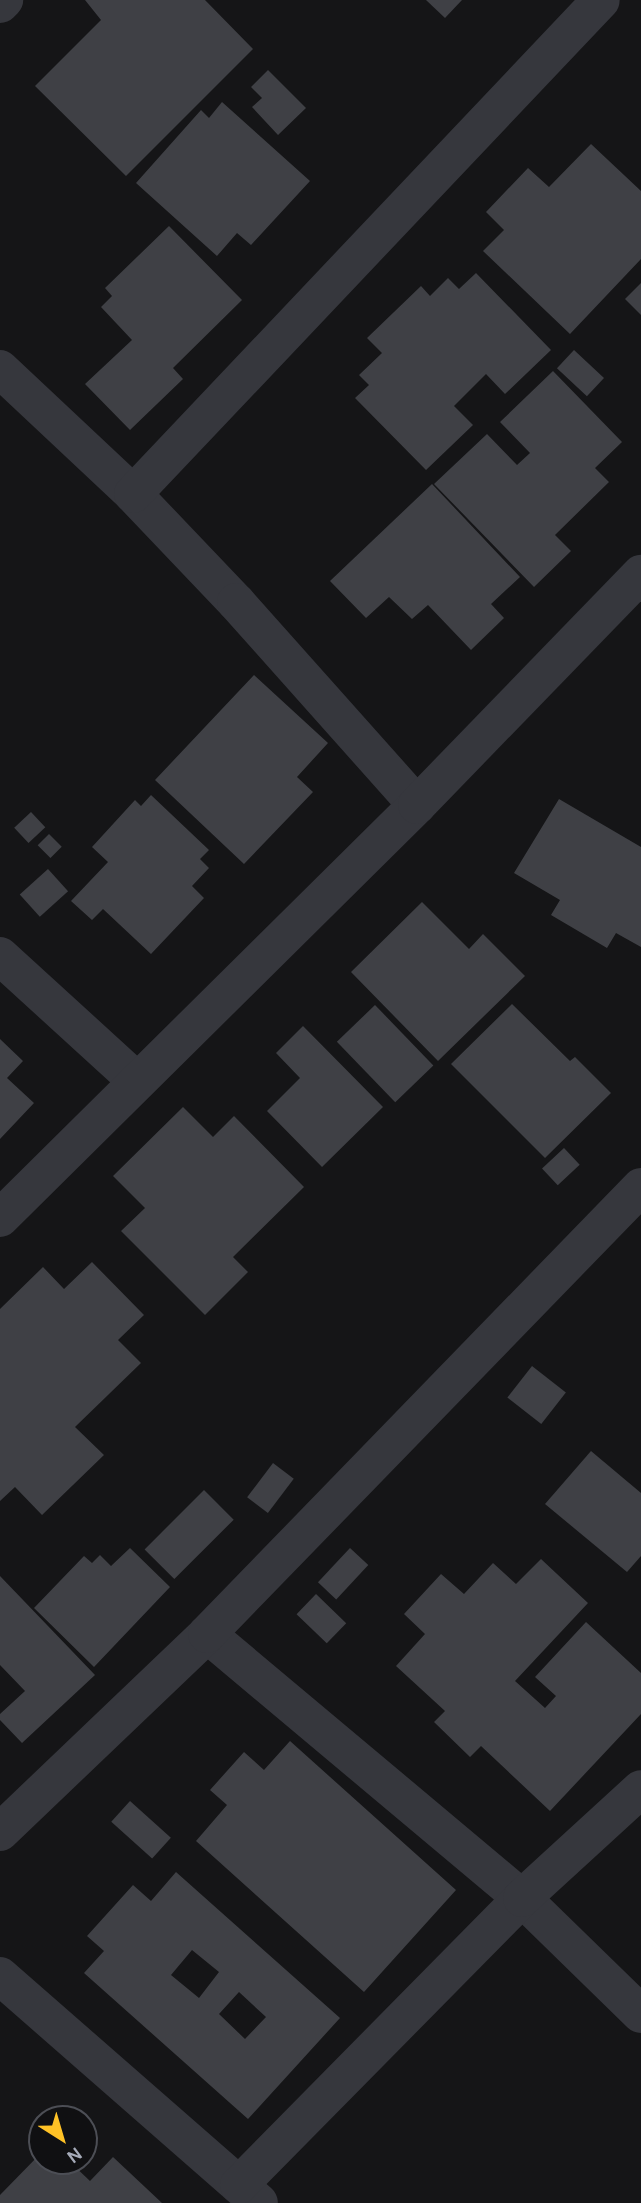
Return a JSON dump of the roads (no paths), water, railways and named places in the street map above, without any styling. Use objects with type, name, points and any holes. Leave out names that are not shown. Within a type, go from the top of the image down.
[{"type":"street","points":[[0,4],[4,0]]},
{"type":"street","points":[[133,494],[601,0]]},
{"type":"street","points":[[0,369],[133,494],[417,805]]},
{"type":"street","points":[[0,1218],[417,805],[641,574]]},
{"type":"street","points":[[0,956],[137,1081]]},
{"type":"street","points":[[0,1832],[206,1634],[641,1187]]},
{"type":"street","points":[[206,1634],[522,1898],[641,2014]]},
{"type":"street","points":[[0,1976],[249,2194],[522,1898],[641,1789]]}]
